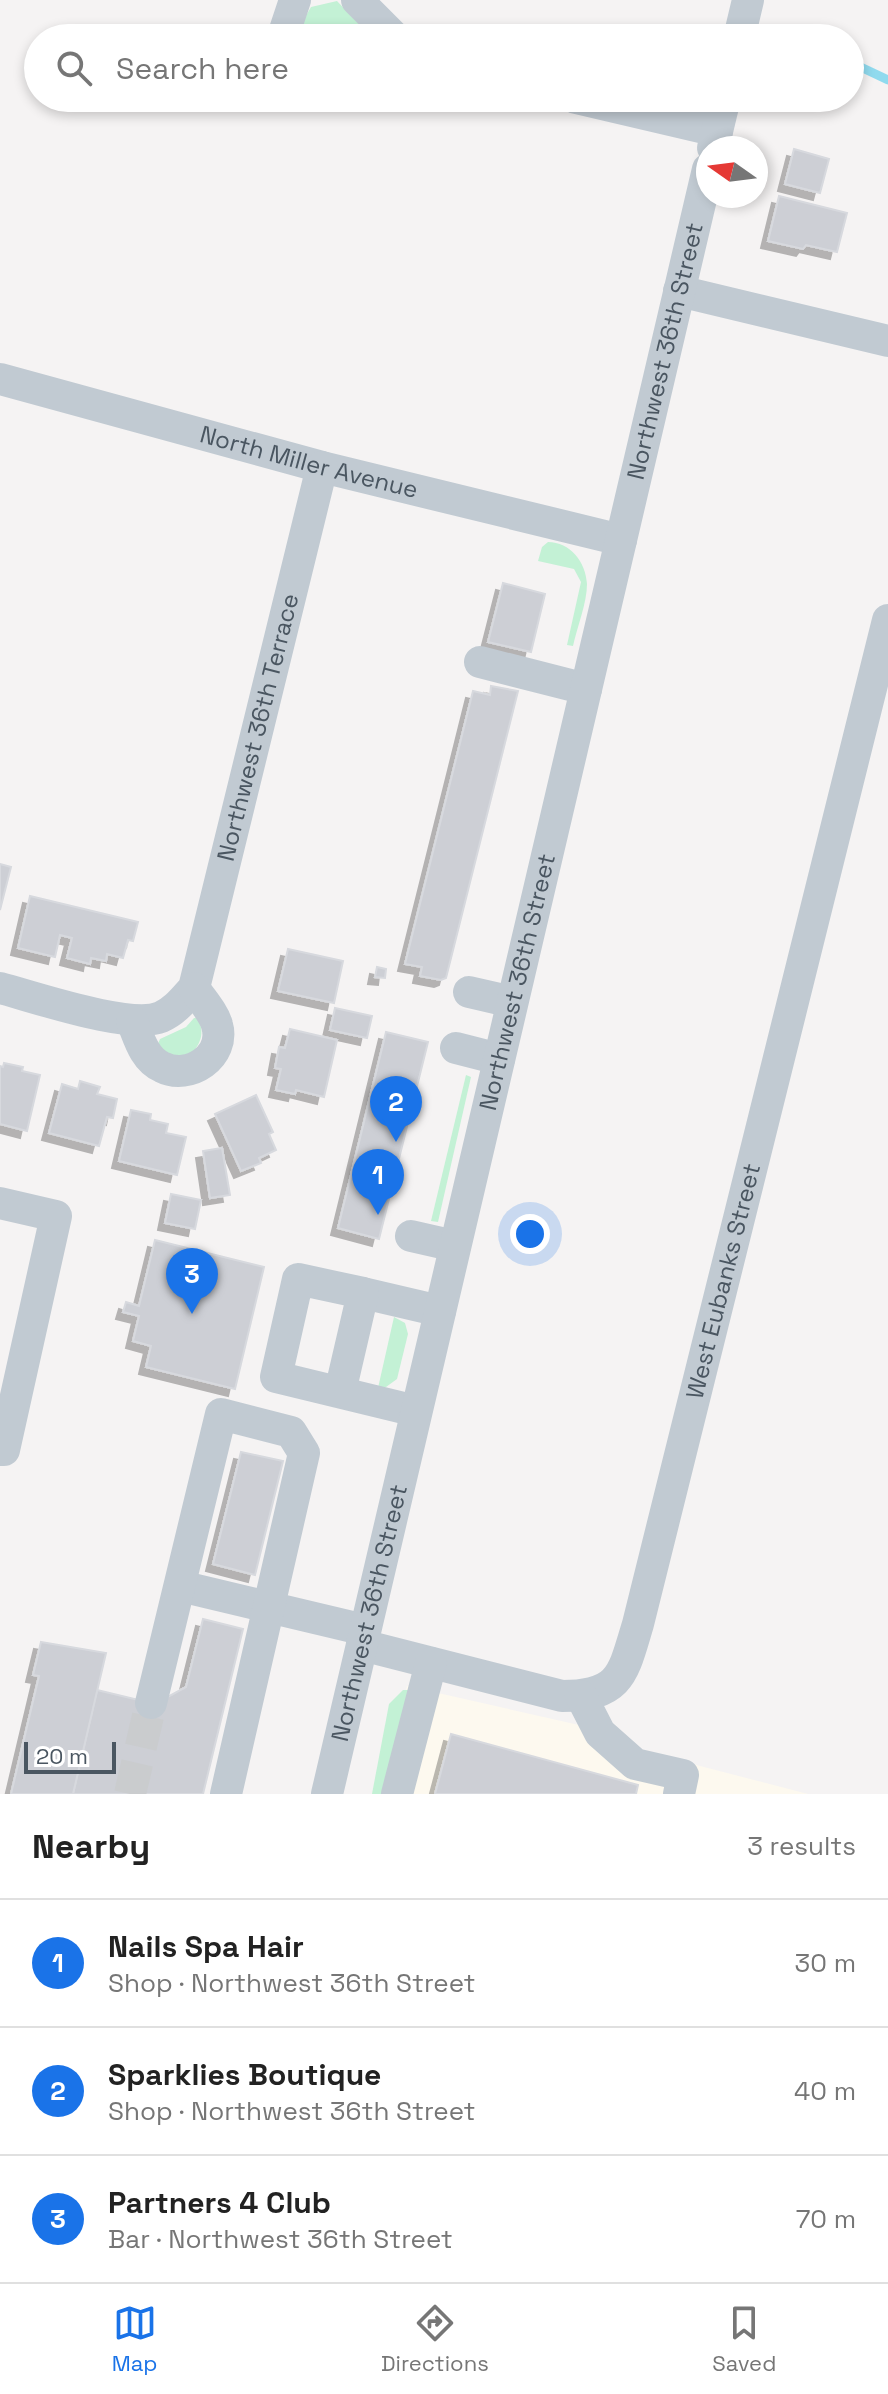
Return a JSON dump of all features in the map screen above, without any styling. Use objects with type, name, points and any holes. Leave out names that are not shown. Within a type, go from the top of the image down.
[{"type":"street","points":[[287,24],[295,0]]},
{"type":"street","points":[[357,0],[381,24]]},
{"type":"street","points":[[742,24],[748,0]]},
{"type":"street","points":[[622,112],[702,136]]},
{"type":"street","points":[[716,136],[722,112]]},
{"type":"street","name":"Northwest 36th Street","points":[[327,1794],[699,208]]},
{"type":"street","points":[[679,291],[888,341]]},
{"type":"street","name":"North Miller Avenue","points":[[0,379],[322,467],[621,540]]},
{"type":"street","name":"Northwest 36th Terrace","points":[[194,988],[322,467]]},
{"type":"street","name":"West Eubanks Street","points":[[180,1586],[269,1608],[363,1637],[431,1663],[562,1696],[581,1696],[604,1690],[617,1681],[638,1624],[888,620]]},
{"type":"street","points":[[480,662],[586,689]]},
{"type":"street","points":[[0,988],[132,1021],[159,1017],[180,1004],[194,988],[217,1024],[217,1043],[210,1058],[197,1068],[177,1072],[160,1067],[144,1051],[132,1021]]},
{"type":"street","points":[[469,992],[512,1002]]},
{"type":"street","points":[[456,1048],[499,1059]]},
{"type":"street","points":[[0,1203],[56,1216],[4,1450],[0,1450]]},
{"type":"street","points":[[411,1236],[455,1246]]},
{"type":"street","points":[[416,1411],[276,1377],[298,1279],[440,1311]]},
{"type":"street","points":[[340,1392],[363,1293]]},
{"type":"street","points":[[151,1703],[221,1414],[291,1432],[304,1453],[226,1794]]},
{"type":"street","points":[[397,1794],[431,1663]]},
{"type":"street","points":[[581,1696],[600,1733],[635,1764],[683,1775],[679,1794]]},
{"type":"shaded area","points":[[407,1686],[610,1732],[627,1747],[808,1794],[383,1794]]},
{"type":"green space","points":[[337,1],[359,24],[301,24],[311,7]]},
{"type":"green space","points":[[548,542],[570,549],[580,561],[586,576],[585,599],[573,646],[567,645],[581,582],[574,569],[538,561],[542,547]]},
{"type":"green space","points":[[198,1018],[201,1034],[190,1056],[173,1058],[157,1046],[160,1039],[186,1027]]},
{"type":"green space","points":[[466,1075],[471,1077],[438,1222],[431,1221]]},
{"type":"green space","points":[[394,1317],[405,1323],[408,1334],[397,1379],[386,1387],[378,1388]]},
{"type":"green space","points":[[403,1690],[410,1690],[386,1794],[372,1794],[389,1704]]},
{"type":"building","points":[[794,149],[829,159],[820,193],[785,184]]},
{"type":"building","points":[[779,196],[847,213],[837,252],[768,241]]},
{"type":"building","points":[[503,583],[545,594],[531,652],[488,642]]},
{"type":"building","points":[[491,686],[518,691],[446,978],[420,976],[422,967],[405,964],[473,691],[490,695]]},
{"type":"building","points":[[0,864],[11,867],[0,910]]},
{"type":"building","points":[[30,896],[138,922],[133,941],[128,940],[123,958],[107,954],[106,961],[91,958],[90,964],[67,958],[72,938],[60,935],[55,957],[18,948]]},
{"type":"building","points":[[288,949],[343,961],[334,1003],[278,991]]},
{"type":"building","points":[[377,967],[386,969],[385,978],[375,977]]},
{"type":"building","points":[[335,1008],[372,1016],[367,1038],[330,1030]]},
{"type":"building","points":[[290,1029],[337,1040],[324,1097],[296,1090],[295,1094],[276,1090],[281,1069],[275,1068],[279,1047],[285,1048]]},
{"type":"building","points":[[386,1032],[428,1042],[379,1239],[338,1228]]},
{"type":"building","points":[[4,1063],[40,1075],[27,1131],[0,1124],[0,1066],[3,1067]]},
{"type":"building","points":[[80,1081],[100,1087],[97,1094],[117,1099],[113,1118],[107,1117],[99,1146],[49,1133],[62,1084],[78,1089]]},
{"type":"building","points":[[256,1095],[273,1132],[269,1134],[276,1150],[259,1158],[261,1163],[241,1171],[215,1114]]},
{"type":"building","points":[[131,1110],[151,1114],[150,1120],[168,1124],[166,1133],[186,1137],[177,1175],[119,1161]]},
{"type":"building","points":[[222,1148],[230,1195],[210,1198],[203,1151]]},
{"type":"building","points":[[171,1194],[201,1200],[195,1229],[165,1223]]},
{"type":"building","points":[[155,1240],[264,1267],[235,1389],[146,1367],[151,1346],[133,1341],[139,1316],[123,1312],[126,1302],[139,1306]]},
{"type":"building","points":[[241,1452],[283,1461],[255,1575],[213,1564]]},
{"type":"building","points":[[203,1619],[243,1629],[203,1794],[73,1794],[97,1690],[155,1704],[186,1687]]},
{"type":"building","points":[[41,1642],[106,1653],[73,1794],[11,1794],[39,1676],[33,1675]]},
{"type":"building","points":[[451,1734],[638,1785],[636,1794],[435,1794]]},
{"type":"waterway","points":[[864,69],[888,80]]},
{"type":"tunnel","points":[[130,1794],[151,1703]]},
{"type":"place","name":"Sparklies Boutique","points":[[396,1142]]},
{"type":"place","name":"Nails Spa Hair","points":[[378,1215]]},
{"type":"place","name":"Partners 4 Club","points":[[192,1314]]}]
